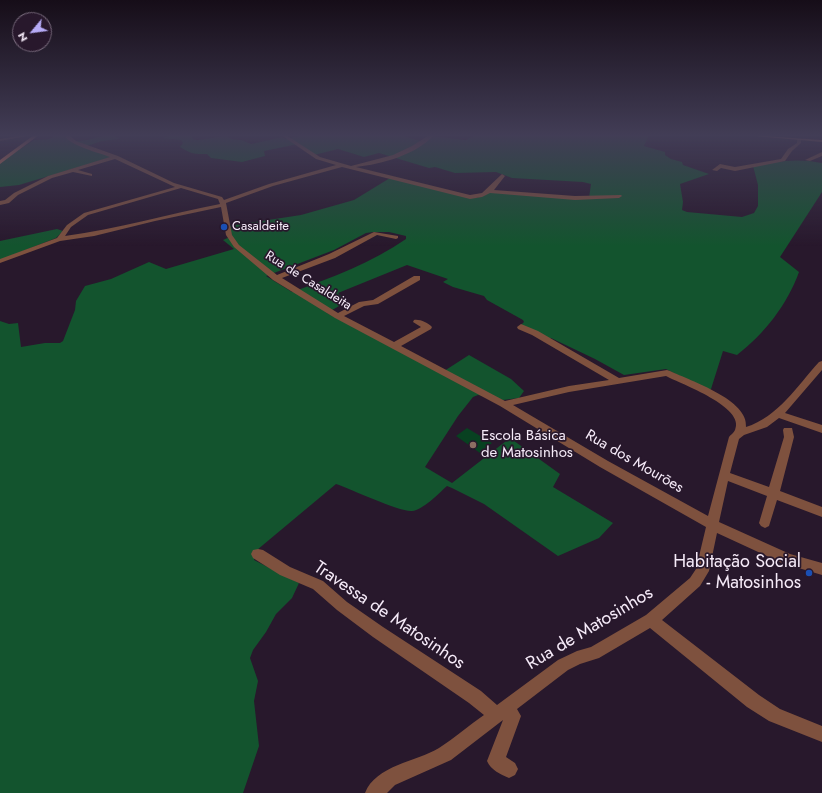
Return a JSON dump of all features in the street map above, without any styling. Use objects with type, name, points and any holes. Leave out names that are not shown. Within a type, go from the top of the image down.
[{"type":"street","points":[[0,203],[8,202],[16,194],[50,177],[66,172]]},
{"type":"street","points":[[79,172],[90,175]]},
{"type":"street","points":[[145,172],[180,187],[214,195],[220,198],[223,204]]},
{"type":"street","points":[[0,261],[59,239],[94,234],[223,204],[271,185],[321,172]]},
{"type":"street","points":[[368,172],[470,197],[482,196],[490,191],[502,176]]},
{"type":"street","points":[[59,239],[69,226],[86,214],[180,187]]},
{"type":"street","points":[[490,191],[575,198],[619,196]]},
{"type":"street","name":"Rua de Casaldeita","points":[[223,204],[229,235],[236,246],[276,278],[338,316],[395,345]]},
{"type":"street","points":[[276,278],[332,256],[376,233],[396,237]]},
{"type":"street","points":[[338,316],[362,304],[375,302],[417,278]]},
{"type":"street","points":[[395,345],[428,327],[417,322]]},
{"type":"street","points":[[521,327],[618,381]]},
{"type":"street","name":"Rua dos Mourões","points":[[395,345],[504,404],[604,464],[713,525],[787,559],[822,569]]},
{"type":"street","points":[[504,404],[569,389],[666,373],[683,379],[725,401],[736,410],[741,422],[740,432],[763,425],[778,414],[822,364]]},
{"type":"street","points":[[778,414],[822,428]]},
{"type":"street","points":[[765,523],[789,437],[788,430]]},
{"type":"street","name":"Rua de Matosinhos","points":[[374,793],[389,779],[445,754],[496,714],[563,665],[577,658],[594,653],[651,620],[690,587],[700,577],[702,571],[733,440],[740,432]]},
{"type":"street","points":[[724,475],[822,512]]},
{"type":"street","name":"Travessa de Matosinhos","points":[[258,554],[285,571],[318,585],[342,606],[378,632],[475,696],[496,714]]},
{"type":"street","points":[[651,620],[753,701],[775,715],[822,734]]},
{"type":"street","points":[[509,769],[496,760],[513,716]]},
{"type":"green space","points":[[0,172],[62,172],[19,185],[0,187]]},
{"type":"green space","points":[[452,172],[496,172],[455,173]]},
{"type":"green space","points":[[496,172],[703,172],[709,174],[680,184],[683,202],[682,210],[687,212],[742,217],[754,213],[758,206],[758,185],[755,172],[822,172],[822,192],[780,257],[799,272],[788,296],[766,328],[737,355],[723,351],[711,389],[707,390],[666,369],[624,375],[595,359],[521,325],[524,322],[523,320],[487,300],[484,296],[453,287],[443,282],[448,279],[407,265],[338,293],[346,302],[327,313],[441,373],[469,355],[511,379],[524,391],[519,398],[503,400],[478,395],[473,397],[458,416],[425,467],[452,483],[510,438],[560,474],[553,487],[613,523],[599,538],[558,556],[484,504],[447,486],[426,505],[412,511],[397,508],[336,484],[257,550],[254,560],[299,583],[292,598],[276,614],[266,632],[253,650],[250,658],[258,681],[254,701],[259,746],[243,793],[0,793],[0,321],[9,324],[18,323],[21,347],[45,343],[60,343],[63,341],[75,310],[76,301],[85,286],[111,279],[149,262],[166,269],[234,249],[223,240],[232,236],[229,226],[301,215],[354,200],[390,178],[477,198],[491,191],[589,198],[591,184],[583,182],[512,178]],"holes":[[[389,232],[406,236],[406,239],[366,262],[292,292],[266,276],[334,250],[366,233]]]},
{"type":"green space","points":[[57,229],[63,231],[56,238],[0,260],[0,241]]},
{"type":"green space","points":[[467,428],[492,443],[480,453],[456,436]]},
{"type":"place","name":"Casaldeite","points":[[224,227]]},
{"type":"place","name":"Escola Básica de Matosinhos","points":[[473,445]]},
{"type":"place","name":"Habitação Social - Matosinhos","points":[[809,573]]}]
